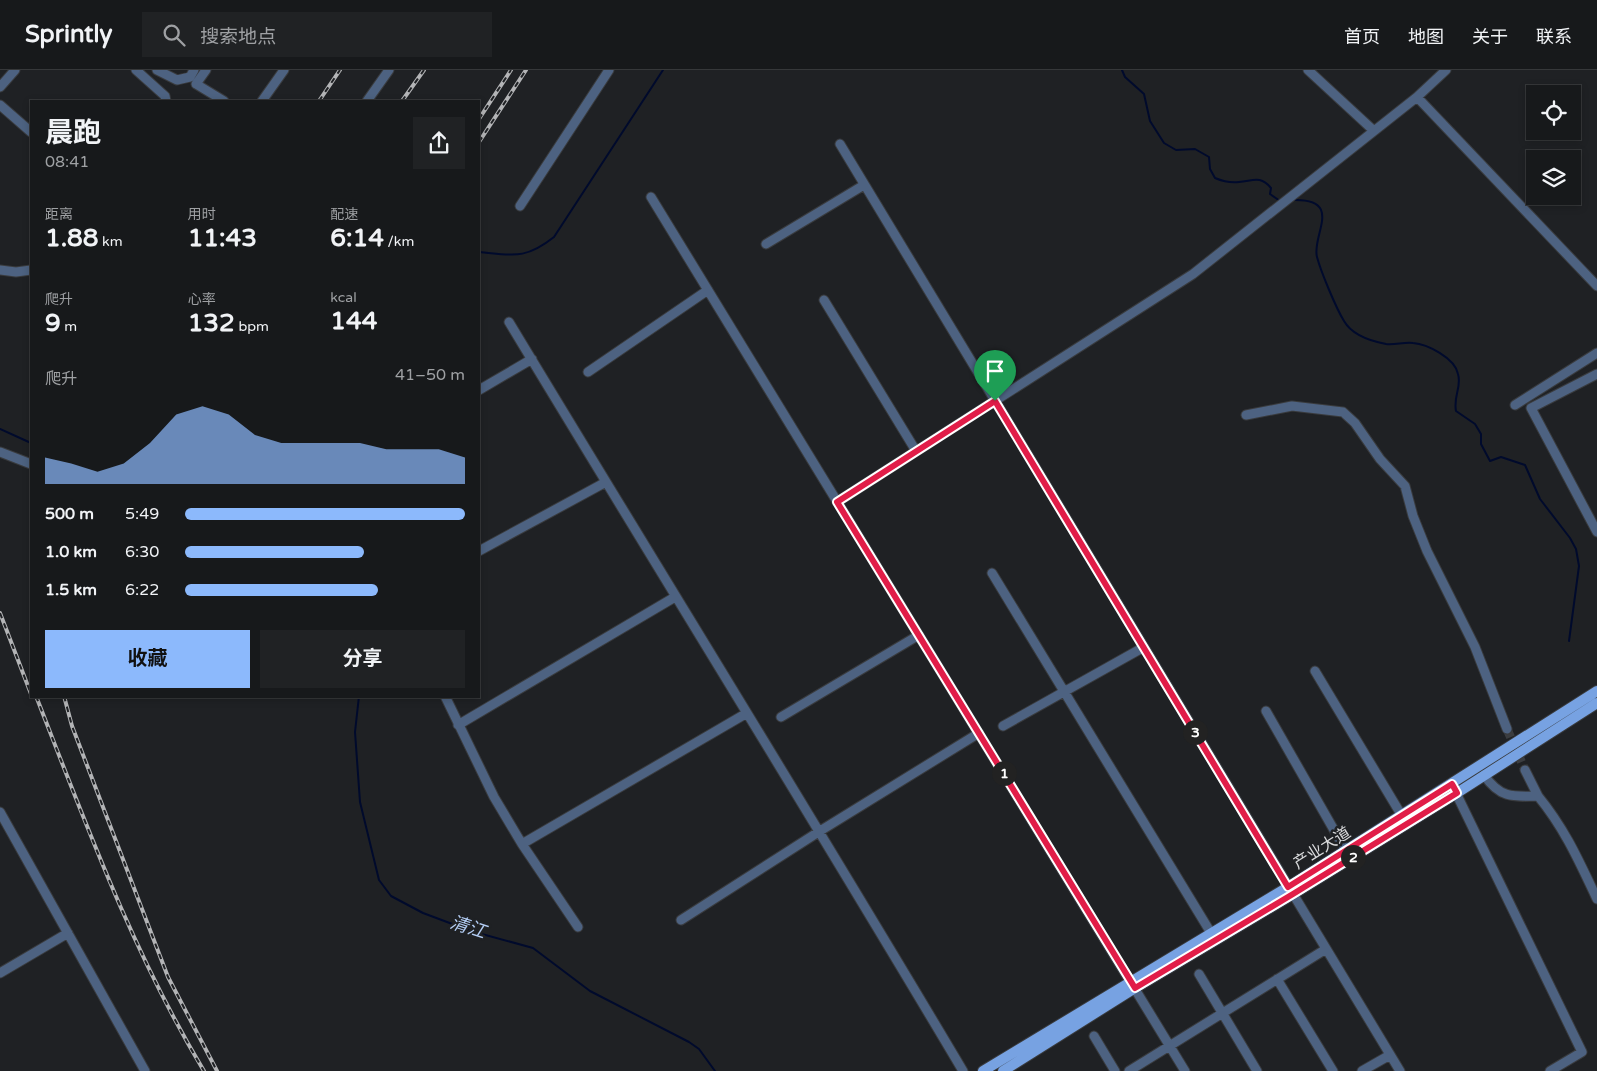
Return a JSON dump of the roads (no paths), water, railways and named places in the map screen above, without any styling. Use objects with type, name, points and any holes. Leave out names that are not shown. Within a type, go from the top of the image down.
[{"type":"main road","name":"产业大道","points":[[983,1071],[1291,890],[1454,789],[1597,691]]},
{"type":"main road","name":"产业大道","points":[[1004,1071],[1211,933],[1291,890],[1346,851],[1402,816],[1484,775],[1597,703]]},
{"type":"street","points":[[0,87],[15,70]]},
{"type":"street","points":[[136,70],[165,96],[166,100]]},
{"type":"street","points":[[157,70],[177,80],[190,77],[194,70]]},
{"type":"street","points":[[206,70],[196,84],[222,100]]},
{"type":"street","points":[[263,100],[284,70]]},
{"type":"street","points":[[368,100],[389,70]]},
{"type":"street","points":[[520,206],[609,70]]},
{"type":"street","points":[[1308,70],[1373,130]]},
{"type":"street","points":[[837,502],[1193,274],[1417,97],[1446,70]]},
{"type":"street","points":[[1417,97],[1597,286]]},
{"type":"street","points":[[0,105],[30,131]]},
{"type":"street","points":[[840,144],[1400,1071]]},
{"type":"street","points":[[766,244],[864,185]]},
{"type":"street","points":[[651,197],[1185,1071]]},
{"type":"street","points":[[0,270],[16,272],[30,270]]},
{"type":"street","points":[[588,372],[708,290]]},
{"type":"street","points":[[824,300],[916,451]]},
{"type":"street","points":[[509,322],[675,597],[820,831],[963,1071]]},
{"type":"street","points":[[1515,405],[1597,353]]},
{"type":"street","points":[[480,389],[532,360]]},
{"type":"street","points":[[1597,374],[1531,408],[1597,532]]},
{"type":"street","points":[[1246,415],[1292,406],[1343,412],[1355,423],[1380,459],[1405,486],[1413,516],[1427,551],[1475,646],[1506,729]]},
{"type":"street","points":[[0,452],[30,464]]},
{"type":"street","points":[[480,550],[606,482]]},
{"type":"street","points":[[992,572],[1211,933]]},
{"type":"street","points":[[458,725],[675,597]]},
{"type":"street","points":[[781,716],[919,636]]},
{"type":"street","points":[[1003,726],[1144,647]]},
{"type":"street","points":[[1315,671],[1402,816]]},
{"type":"street","points":[[447,698],[458,725],[494,797],[522,844],[578,927]]},
{"type":"street","points":[[1266,711],[1346,851]]},
{"type":"street","points":[[522,844],[747,713]]},
{"type":"street","points":[[681,920],[820,831],[979,733]]},
{"type":"street","points":[[1525,770],[1538,796],[1552,813],[1573,846],[1597,899]]},
{"type":"street","points":[[1484,775],[1493,788],[1501,793],[1510,796],[1538,796]]},
{"type":"street","points":[[1454,789],[1582,1052],[1550,1071]]},
{"type":"street","points":[[0,812],[146,1071]]},
{"type":"street","points":[[0,973],[68,933]]},
{"type":"street","points":[[1128,1071],[1326,949]]},
{"type":"street","points":[[1198,974],[1257,1071]]},
{"type":"street","points":[[1277,979],[1333,1071]]},
{"type":"street","points":[[1094,1036],[1116,1071]]},
{"type":"street","points":[[1362,1071],[1390,1054]]},
{"type":"waterway","points":[[480,252],[510,255],[526,253],[554,237],[663,70]]},
{"type":"waterway","points":[[1122,70],[1125,77],[1144,94],[1150,121],[1164,143],[1176,150],[1195,149],[1209,157],[1210,169],[1215,178],[1227,182],[1263,181],[1271,188],[1270,194],[1280,201]]},
{"type":"waterway","points":[[1292,200],[1308,201],[1317,205],[1322,212],[1316,248],[1317,257],[1333,299],[1347,326],[1362,337],[1374,341],[1386,344],[1419,344],[1433,349],[1446,357],[1456,368],[1459,379],[1456,411],[1475,424],[1481,434],[1481,444],[1490,461],[1501,457],[1525,465],[1540,499],[1570,538],[1576,549],[1579,566],[1569,641]]},
{"type":"waterway","name":"清江","points":[[0,429],[30,443]]},
{"type":"waterway","name":"清江","points":[[359,698],[355,732],[360,802],[379,880],[391,896],[423,913],[471,931],[533,948],[590,991],[689,1042],[699,1049],[715,1071]]},
{"type":"tunnel","points":[[1507,729],[1525,770]]},
{"type":"railway","points":[[320,100],[340,70]]},
{"type":"railway","points":[[403,100],[424,70]]},
{"type":"railway","points":[[480,117],[511,70]]},
{"type":"railway","points":[[480,140],[526,70]]},
{"type":"railway","points":[[0,613],[30,691]]},
{"type":"railway","points":[[37,698],[92,840],[133,934],[178,1026],[204,1071]]},
{"type":"railway","points":[[65,698],[72,726],[168,977],[217,1071]]}]
